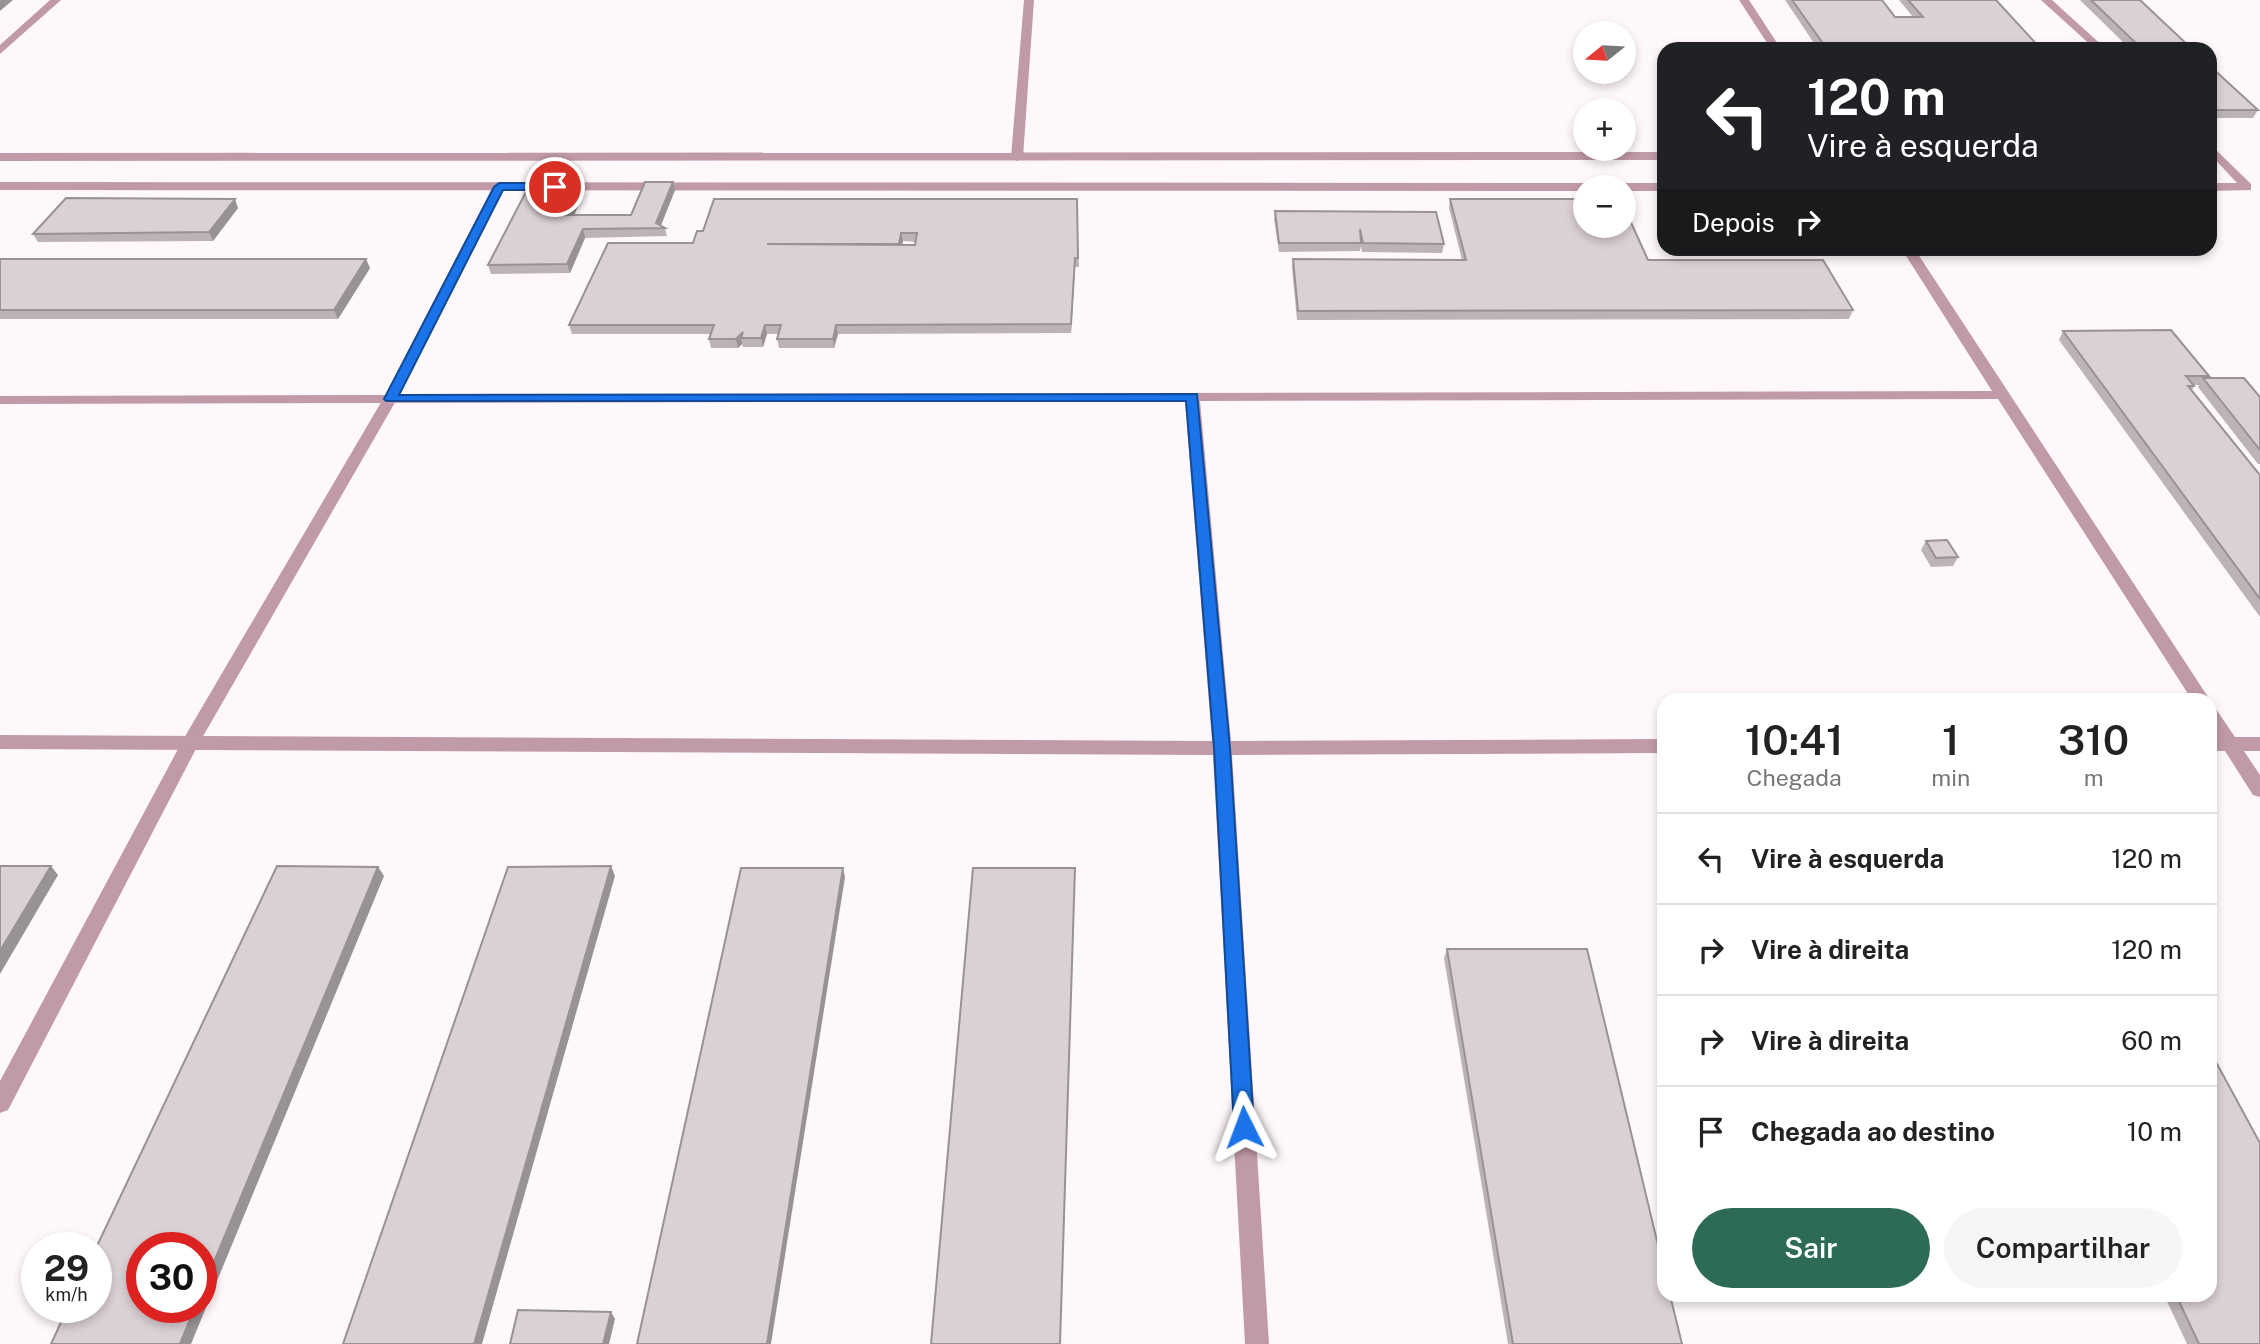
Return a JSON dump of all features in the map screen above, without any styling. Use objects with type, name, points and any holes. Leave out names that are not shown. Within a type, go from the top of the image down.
[{"type":"street","points":[[0,51],[56,0]]},
{"type":"street","points":[[1017,157],[1029,0]]},
{"type":"street","points":[[1744,0],[1771,42]]},
{"type":"street","points":[[2046,0],[2093,42]]},
{"type":"street","points":[[0,157],[1657,156]]},
{"type":"street","points":[[2217,157],[2247,187],[2217,187]]},
{"type":"street","points":[[0,187],[1657,187]]},
{"type":"street","points":[[0,1103],[190,743],[390,399],[499,187]]},
{"type":"street","points":[[1912,256],[2196,693]]},
{"type":"street","points":[[0,400],[2002,395]]},
{"type":"street","points":[[1192,397],[1222,748],[1257,1344]]},
{"type":"street","points":[[2217,724],[2260,790]]},
{"type":"street","points":[[0,742],[1222,748],[1657,746]]},
{"type":"street","points":[[2217,744],[2260,744]]},
{"type":"building","points":[[1792,0],[1882,0],[1895,17],[1923,17],[1908,0],[1996,0],[2035,42],[1822,42]]},
{"type":"building","points":[[2091,0],[2140,0],[2185,42],[2135,42]]},
{"type":"building","points":[[2217,72],[2258,110],[2217,110]]},
{"type":"building","points":[[645,182],[673,182],[656,223],[665,228],[583,229],[567,264],[488,265],[530,184],[582,183],[565,215],[631,215]]},
{"type":"building","points":[[66,198],[235,199],[209,232],[33,234]]},
{"type":"building","points":[[714,199],[1077,199],[1078,258],[1075,258],[1071,324],[836,325],[833,339],[777,339],[781,325],[765,325],[761,338],[741,338],[743,332],[736,339],[709,339],[714,325],[569,325],[608,243],[693,243],[697,231],[703,231]],"holes":[[[901,233],[917,233],[915,245],[767,244],[899,244]]]},
{"type":"building","points":[[1450,199],[1573,199],[1573,238],[1636,238],[1636,234],[1648,260],[1823,260],[1853,310],[1298,311],[1293,259],[1466,260]]},
{"type":"building","points":[[1275,211],[1436,212],[1444,244],[1363,243],[1360,229],[1361,243],[1279,243]]},
{"type":"building","points":[[0,259],[366,259],[334,310],[0,310]]},
{"type":"building","points":[[2171,330],[2209,376],[2186,376],[2194,386],[2188,386],[2260,475],[2260,599],[2063,331]]},
{"type":"building","points":[[2203,378],[2244,378],[2260,397],[2260,450]]},
{"type":"building","points":[[1947,540],[1958,557],[1936,558],[1926,541]]},
{"type":"building","points":[[0,866],[51,866],[0,951]]},
{"type":"building","points":[[277,866],[378,867],[217,1254],[217,1232],[126,1232],[126,1323],[189,1323],[180,1344],[51,1344],[61,1323],[112,1323],[112,1232],[104,1232]]},
{"type":"building","points":[[611,866],[474,1344],[343,1344],[508,867]]},
{"type":"building","points":[[741,868],[843,868],[767,1344],[637,1344]]},
{"type":"building","points":[[973,868],[1075,868],[1060,1344],[931,1344]]},
{"type":"building","points":[[1447,949],[1587,949],[1657,1241],[1657,1302],[1672,1302],[1682,1344],[1513,1344]]},
{"type":"building","points":[[2217,1064],[2260,1143],[2260,1344],[2199,1344],[2179,1302],[2217,1302]]},
{"type":"building","points":[[518,1310],[611,1312],[603,1344],[510,1344]]},
{"type":"route","points":[[555,187],[499,187],[390,399],[1192,397],[1222,748],[1244,1127]]}]
